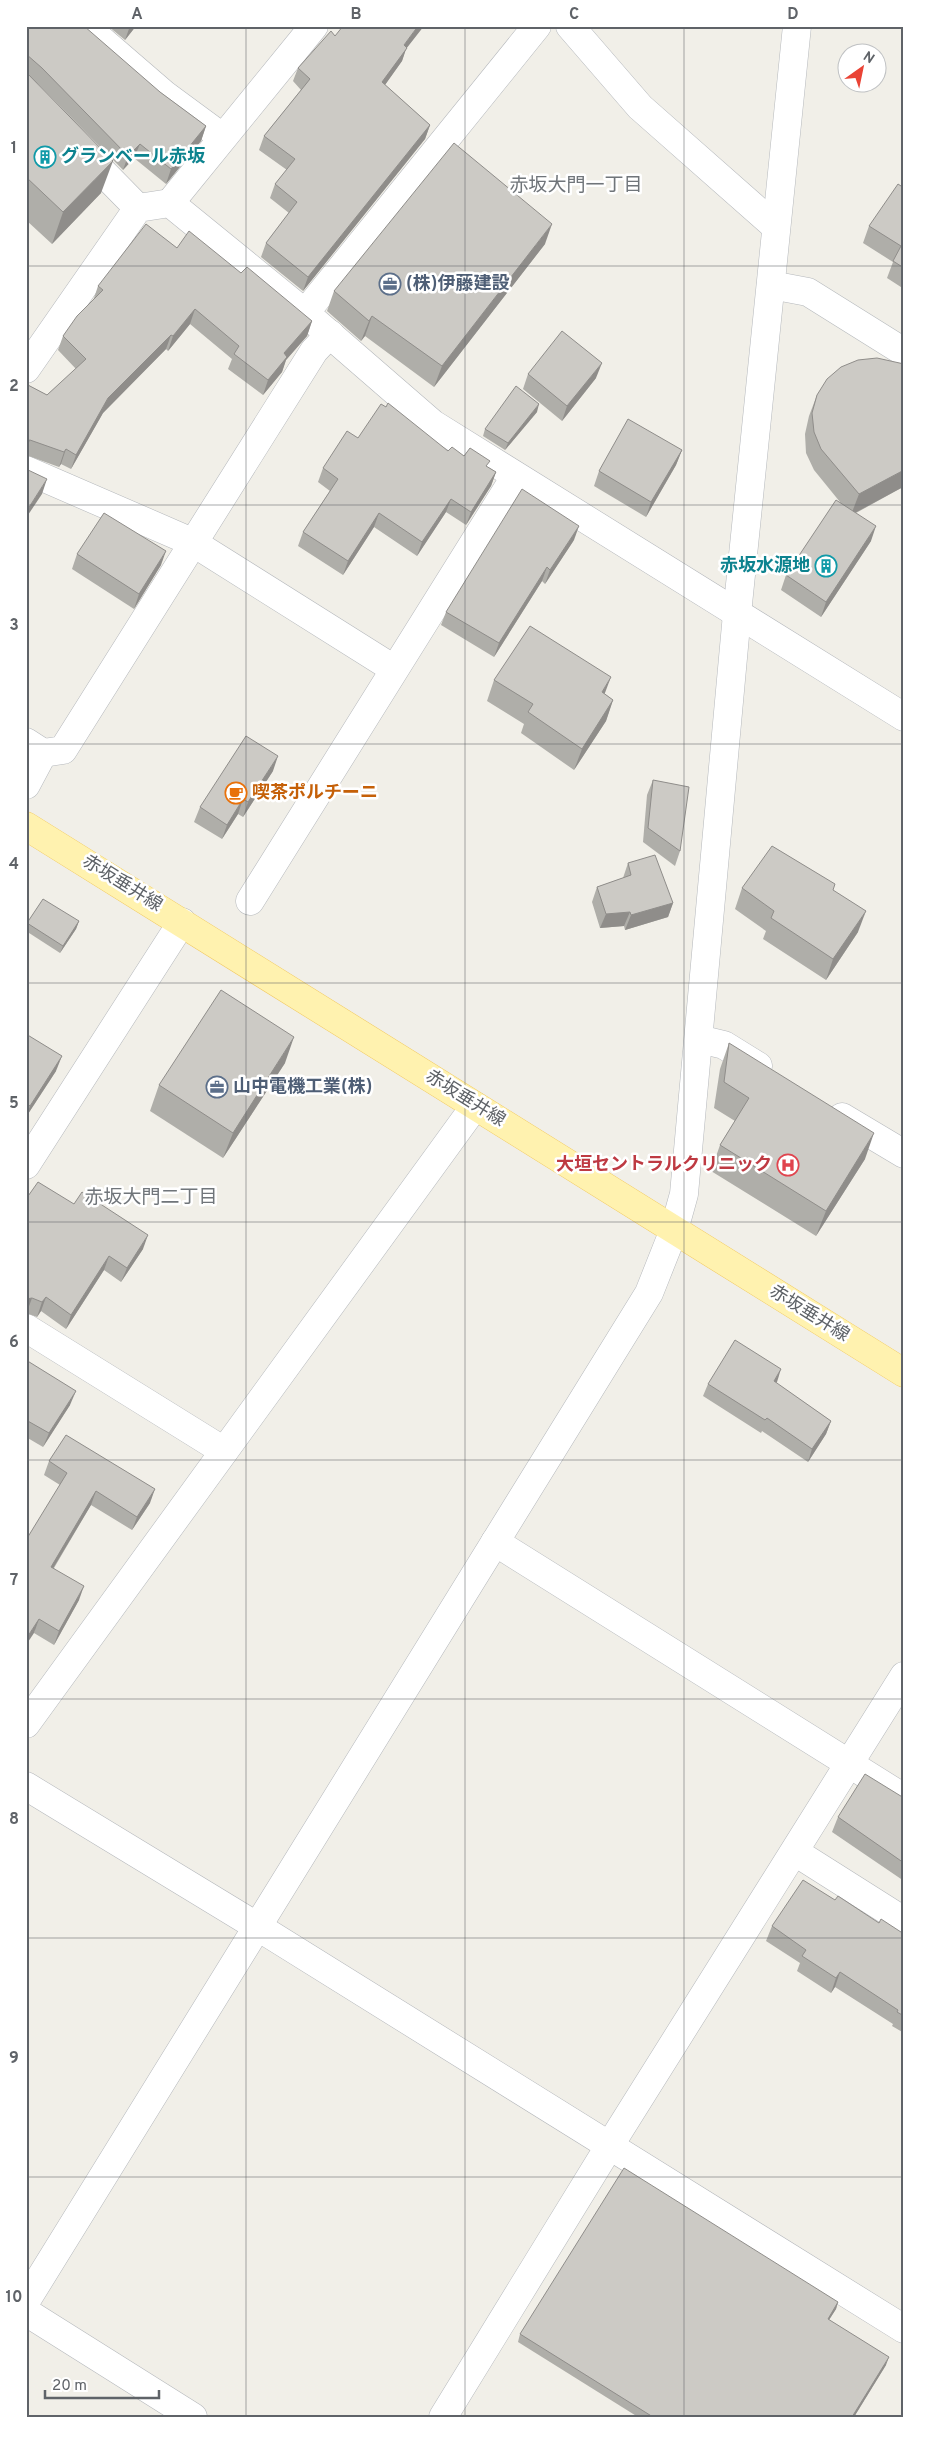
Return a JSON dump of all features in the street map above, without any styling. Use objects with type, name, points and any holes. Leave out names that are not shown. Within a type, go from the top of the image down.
[{"type":"main road","name":"赤坂垂井線","points":[[26,826],[904,1373]]},
{"type":"street","points":[[85,26],[165,94],[222,137]]},
{"type":"street","points":[[26,369],[138,208],[170,203],[314,26]]},
{"type":"street","points":[[305,313],[537,26]]},
{"type":"street","points":[[570,26],[640,108],[776,227]]},
{"type":"street","points":[[26,2301],[649,1293],[674,1230],[684,1194],[737,614],[797,26]]},
{"type":"street","points":[[61,130],[138,208]]},
{"type":"street","points":[[170,203],[330,334],[433,424],[515,477],[904,717]]},
{"type":"street","points":[[771,285],[808,292],[904,352]]},
{"type":"street","points":[[26,786],[35,747],[64,750],[192,542],[314,350],[330,334]]},
{"type":"street","points":[[26,470],[192,542],[394,669]]},
{"type":"street","points":[[250,901],[515,477]]},
{"type":"street","points":[[26,1165],[182,922]]},
{"type":"street","points":[[699,1040],[724,1045],[781,1080]]},
{"type":"street","points":[[822,1105],[904,1154]]},
{"type":"street","points":[[26,1724],[475,1106]]},
{"type":"street","points":[[26,1328],[224,1451]]},
{"type":"street","points":[[495,1542],[904,1798]]},
{"type":"street","points":[[443,2417],[610,2145],[850,1765],[904,1676]]},
{"type":"street","points":[[26,1786],[258,1927],[904,2329]]},
{"type":"street","points":[[795,1852],[904,1921]]},
{"type":"street","points":[[26,2312],[193,2417]]},
{"type":"building","points":[[26,26],[84,26],[160,92],[206,126],[171,169],[140,144],[128,156],[26,54]]},
{"type":"building","points":[[343,26],[418,26],[404,45],[407,48],[382,82],[430,125],[308,277],[266,243],[297,202],[275,184],[295,159],[264,136],[310,79],[298,68],[331,31],[335,36]]},
{"type":"building","points":[[26,72],[113,161],[63,212],[26,177]]},
{"type":"building","name":"(株)伊藤建設","points":[[454,143],[552,224],[442,366],[372,316],[369,321],[334,291]]},
{"type":"building","points":[[898,184],[904,188],[904,268],[893,261],[901,246],[869,226]]},
{"type":"building","points":[[146,224],[177,248],[189,231],[241,273],[247,267],[312,321],[284,353],[287,357],[268,380],[234,354],[239,346],[195,309],[173,336],[171,335],[108,398],[76,455],[66,449],[64,452],[30,440],[26,441],[26,384],[47,395],[86,359],[63,336],[77,316],[103,290],[98,286]]},
{"type":"building","points":[[562,331],[602,363],[567,406],[528,374]]},
{"type":"building","points":[[877,358],[904,364],[904,470],[859,494],[821,449],[814,432],[812,413],[817,395],[827,379],[841,367],[858,360]]},
{"type":"building","points":[[516,386],[539,404],[508,443],[485,429]]},
{"type":"building","points":[[388,403],[448,451],[452,447],[464,456],[470,448],[490,461],[486,466],[496,472],[471,512],[451,499],[422,542],[379,513],[348,561],[303,532],[338,479],[323,468],[347,431],[358,438],[381,404],[386,407]]},
{"type":"building","points":[[628,419],[682,450],[651,502],[599,471]]},
{"type":"building","points":[[26,469],[47,479],[26,512]]},
{"type":"building","points":[[522,489],[579,526],[550,570],[547,567],[499,643],[446,612]]},
{"type":"building","name":"赤坂水源地","points":[[836,500],[876,526],[826,602],[786,575]]},
{"type":"building","points":[[104,513],[166,551],[139,594],[77,554]]},
{"type":"building","points":[[530,626],[611,677],[602,692],[613,700],[582,749],[528,712],[533,704],[494,680]]},
{"type":"building","name":"喫茶ポルチーニ","points":[[246,736],[278,756],[248,802],[243,799],[227,825],[200,807]]},
{"type":"building","points":[[653,780],[689,787],[680,851],[648,828]]},
{"type":"building","points":[[772,846],[835,884],[833,890],[866,911],[833,959],[771,918],[774,911],[742,888]]},
{"type":"building","points":[[655,855],[673,903],[631,915],[630,912],[606,914],[597,887],[631,875],[628,863]]},
{"type":"building","points":[[43,899],[79,921],[63,946],[27,923]]},
{"type":"building","name":"山中電機工業(株)","points":[[221,990],[294,1037],[233,1133],[159,1085]]},
{"type":"building","points":[[26,1034],[62,1056],[30,1106],[26,1103]]},
{"type":"building","points":[[729,1043],[874,1133],[826,1211],[720,1145],[749,1098],[724,1082]]},
{"type":"building","points":[[38,1182],[74,1204],[82,1192],[148,1235],[127,1268],[109,1256],[71,1315],[46,1297],[42,1302],[32,1298],[26,1299],[26,1199]]},
{"type":"building","points":[[735,1340],[781,1369],[774,1381],[831,1421],[812,1449],[767,1418],[765,1420],[708,1384]]},
{"type":"building","points":[[26,1360],[76,1391],[49,1433],[26,1420]]},
{"type":"building","points":[[66,1435],[155,1489],[137,1517],[96,1491],[51,1567],[84,1586],[59,1631],[39,1619],[26,1639],[26,1540],[67,1473],[49,1461]]},
{"type":"building","points":[[865,1774],[904,1798],[904,1863],[838,1817]]},
{"type":"building","points":[[803,1880],[835,1900],[838,1896],[879,1923],[881,1919],[904,1934],[904,2016],[897,2012],[898,2010],[840,1972],[836,1978],[802,1956],[806,1950],[772,1926]]},
{"type":"building","points":[[624,2168],[838,2302],[828,2319],[889,2357],[852,2417],[653,2417],[520,2334]]},
{"type":"place","name":"グランベール赤坂","points":[[45,157]]},
{"type":"place","name":"(株)伊藤建設","points":[[390,284]]},
{"type":"place","name":"赤坂水源地","points":[[826,566]]},
{"type":"place","name":"喫茶ポルチーニ","points":[[236,793]]},
{"type":"place","name":"山中電機工業(株)","points":[[217,1087]]},
{"type":"place","name":"大垣セントラルクリニック","points":[[788,1165]]},
{"type":"district","name":"赤坂大門一丁目","points":[[576,186]]},
{"type":"district","name":"赤坂大門二丁目","points":[[151,1198]]}]
